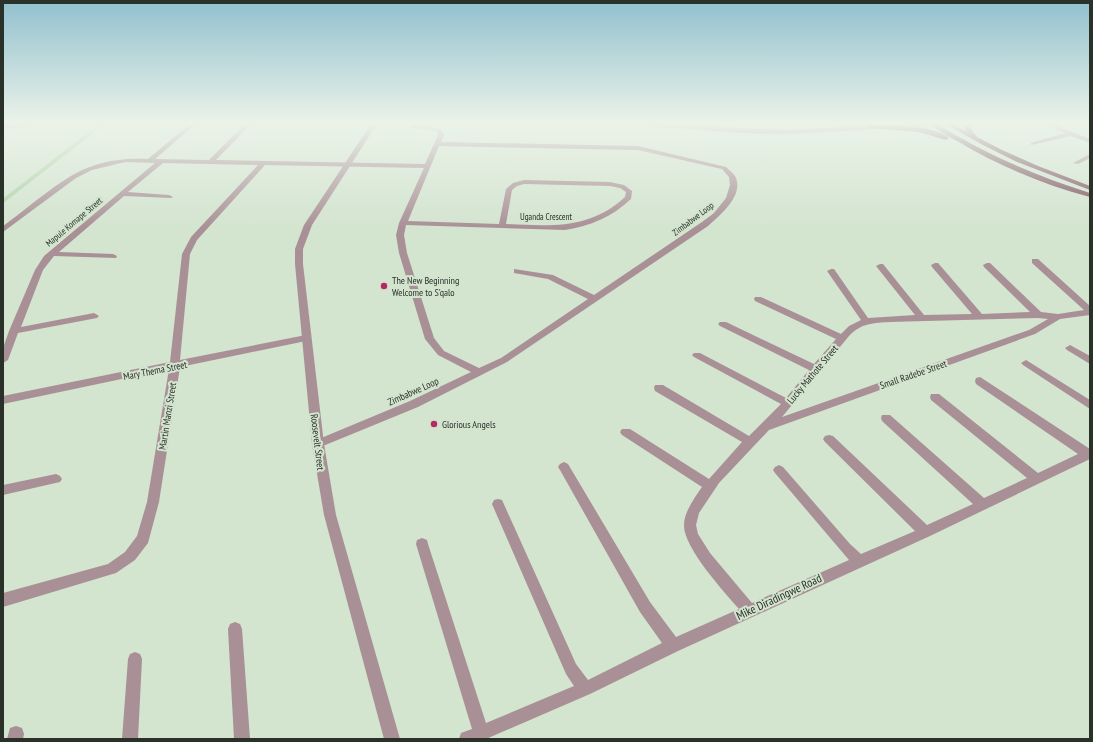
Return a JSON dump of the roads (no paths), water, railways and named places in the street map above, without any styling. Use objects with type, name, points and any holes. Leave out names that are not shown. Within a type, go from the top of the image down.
[{"type":"main road","points":[[994,159],[1044,180],[1090,195]]},
{"type":"main road","points":[[1016,159],[1090,188]]},
{"type":"street","points":[[3,230],[82,173],[125,160],[151,159],[346,166],[427,166]]},
{"type":"street","name":"Roosevelt Street","points":[[350,159],[308,225],[299,249],[306,338],[318,444],[330,515],[392,739]]},
{"type":"street","points":[[431,159],[403,223],[400,239],[430,339],[441,353],[479,372]]},
{"type":"street","name":"Zimbabwe Loop","points":[[318,444],[414,404],[522,349],[694,232],[724,208],[731,196],[732,181],[729,172],[717,165],[687,159]]},
{"type":"street","points":[[1076,163],[1085,159]]},
{"type":"street","name":"Mapule Komape Street","points":[[3,360],[39,270],[51,254],[162,160]]},
{"type":"street","name":"Martin Manzi Street","points":[[3,600],[112,569],[136,550],[143,539],[153,502],[175,366],[184,261],[187,250],[194,239],[263,163]]},
{"type":"street","name":"Uganda Crescent","points":[[403,223],[555,228],[580,226],[621,204],[629,198],[628,191],[622,186],[610,184],[524,182],[515,184],[509,189],[502,226]]},
{"type":"street","points":[[123,194],[169,198]]},
{"type":"street","points":[[51,254],[113,256]]},
{"type":"street","points":[[1035,261],[1090,311]]},
{"type":"street","points":[[935,265],[979,316]]},
{"type":"street","points":[[987,265],[1038,315]]},
{"type":"street","points":[[880,266],[921,317]]},
{"type":"street","points":[[517,271],[550,277],[596,299]]},
{"type":"street","points":[[831,271],[866,321]]},
{"type":"street","points":[[758,299],[842,338]]},
{"type":"street","name":"Lucky Mathote Street","points":[[750,610],[729,587],[707,559],[691,532],[692,512],[711,486],[787,403],[814,368],[853,327],[866,321],[921,317],[1038,315],[1058,317],[1090,311]]},
{"type":"street","points":[[14,331],[94,316]]},
{"type":"street","name":"Small Radebe Street","points":[[766,427],[1032,332],[1058,317]]},
{"type":"street","points":[[723,324],[814,368]]},
{"type":"street","name":"Mary Thema Street","points":[[3,400],[306,338]]},
{"type":"street","points":[[1070,348],[1090,361]]},
{"type":"street","points":[[697,355],[787,403]]},
{"type":"street","points":[[1026,363],[1090,405]]},
{"type":"street","points":[[980,381],[1089,455]]},
{"type":"street","points":[[659,388],[751,442]]},
{"type":"street","points":[[935,397],[1037,479]]},
{"type":"street","points":[[886,418],[983,505]]},
{"type":"street","points":[[626,432],[711,486]]},
{"type":"street","points":[[829,440],[925,532]]},
{"type":"street","name":"Mike Diradingwe Road","points":[[474,736],[585,689],[750,610],[925,532],[1089,455]]},
{"type":"street","points":[[564,467],[645,606],[673,646]]},
{"type":"street","points":[[779,470],[845,548],[859,561]]},
{"type":"street","points":[[3,490],[56,479]]},
{"type":"street","points":[[498,504],[571,669],[585,689]]},
{"type":"street","points":[[422,544],[474,736]]},
{"type":"street","points":[[235,630],[242,739]]},
{"type":"street","points":[[130,739],[135,659]]},
{"type":"waterway","points":[[3,201],[57,159]]},
{"type":"place","name":"The New Beginning Welcome to S'qalo","points":[[384,286]]},
{"type":"place","name":"Glorious Angels","points":[[434,424]]}]
